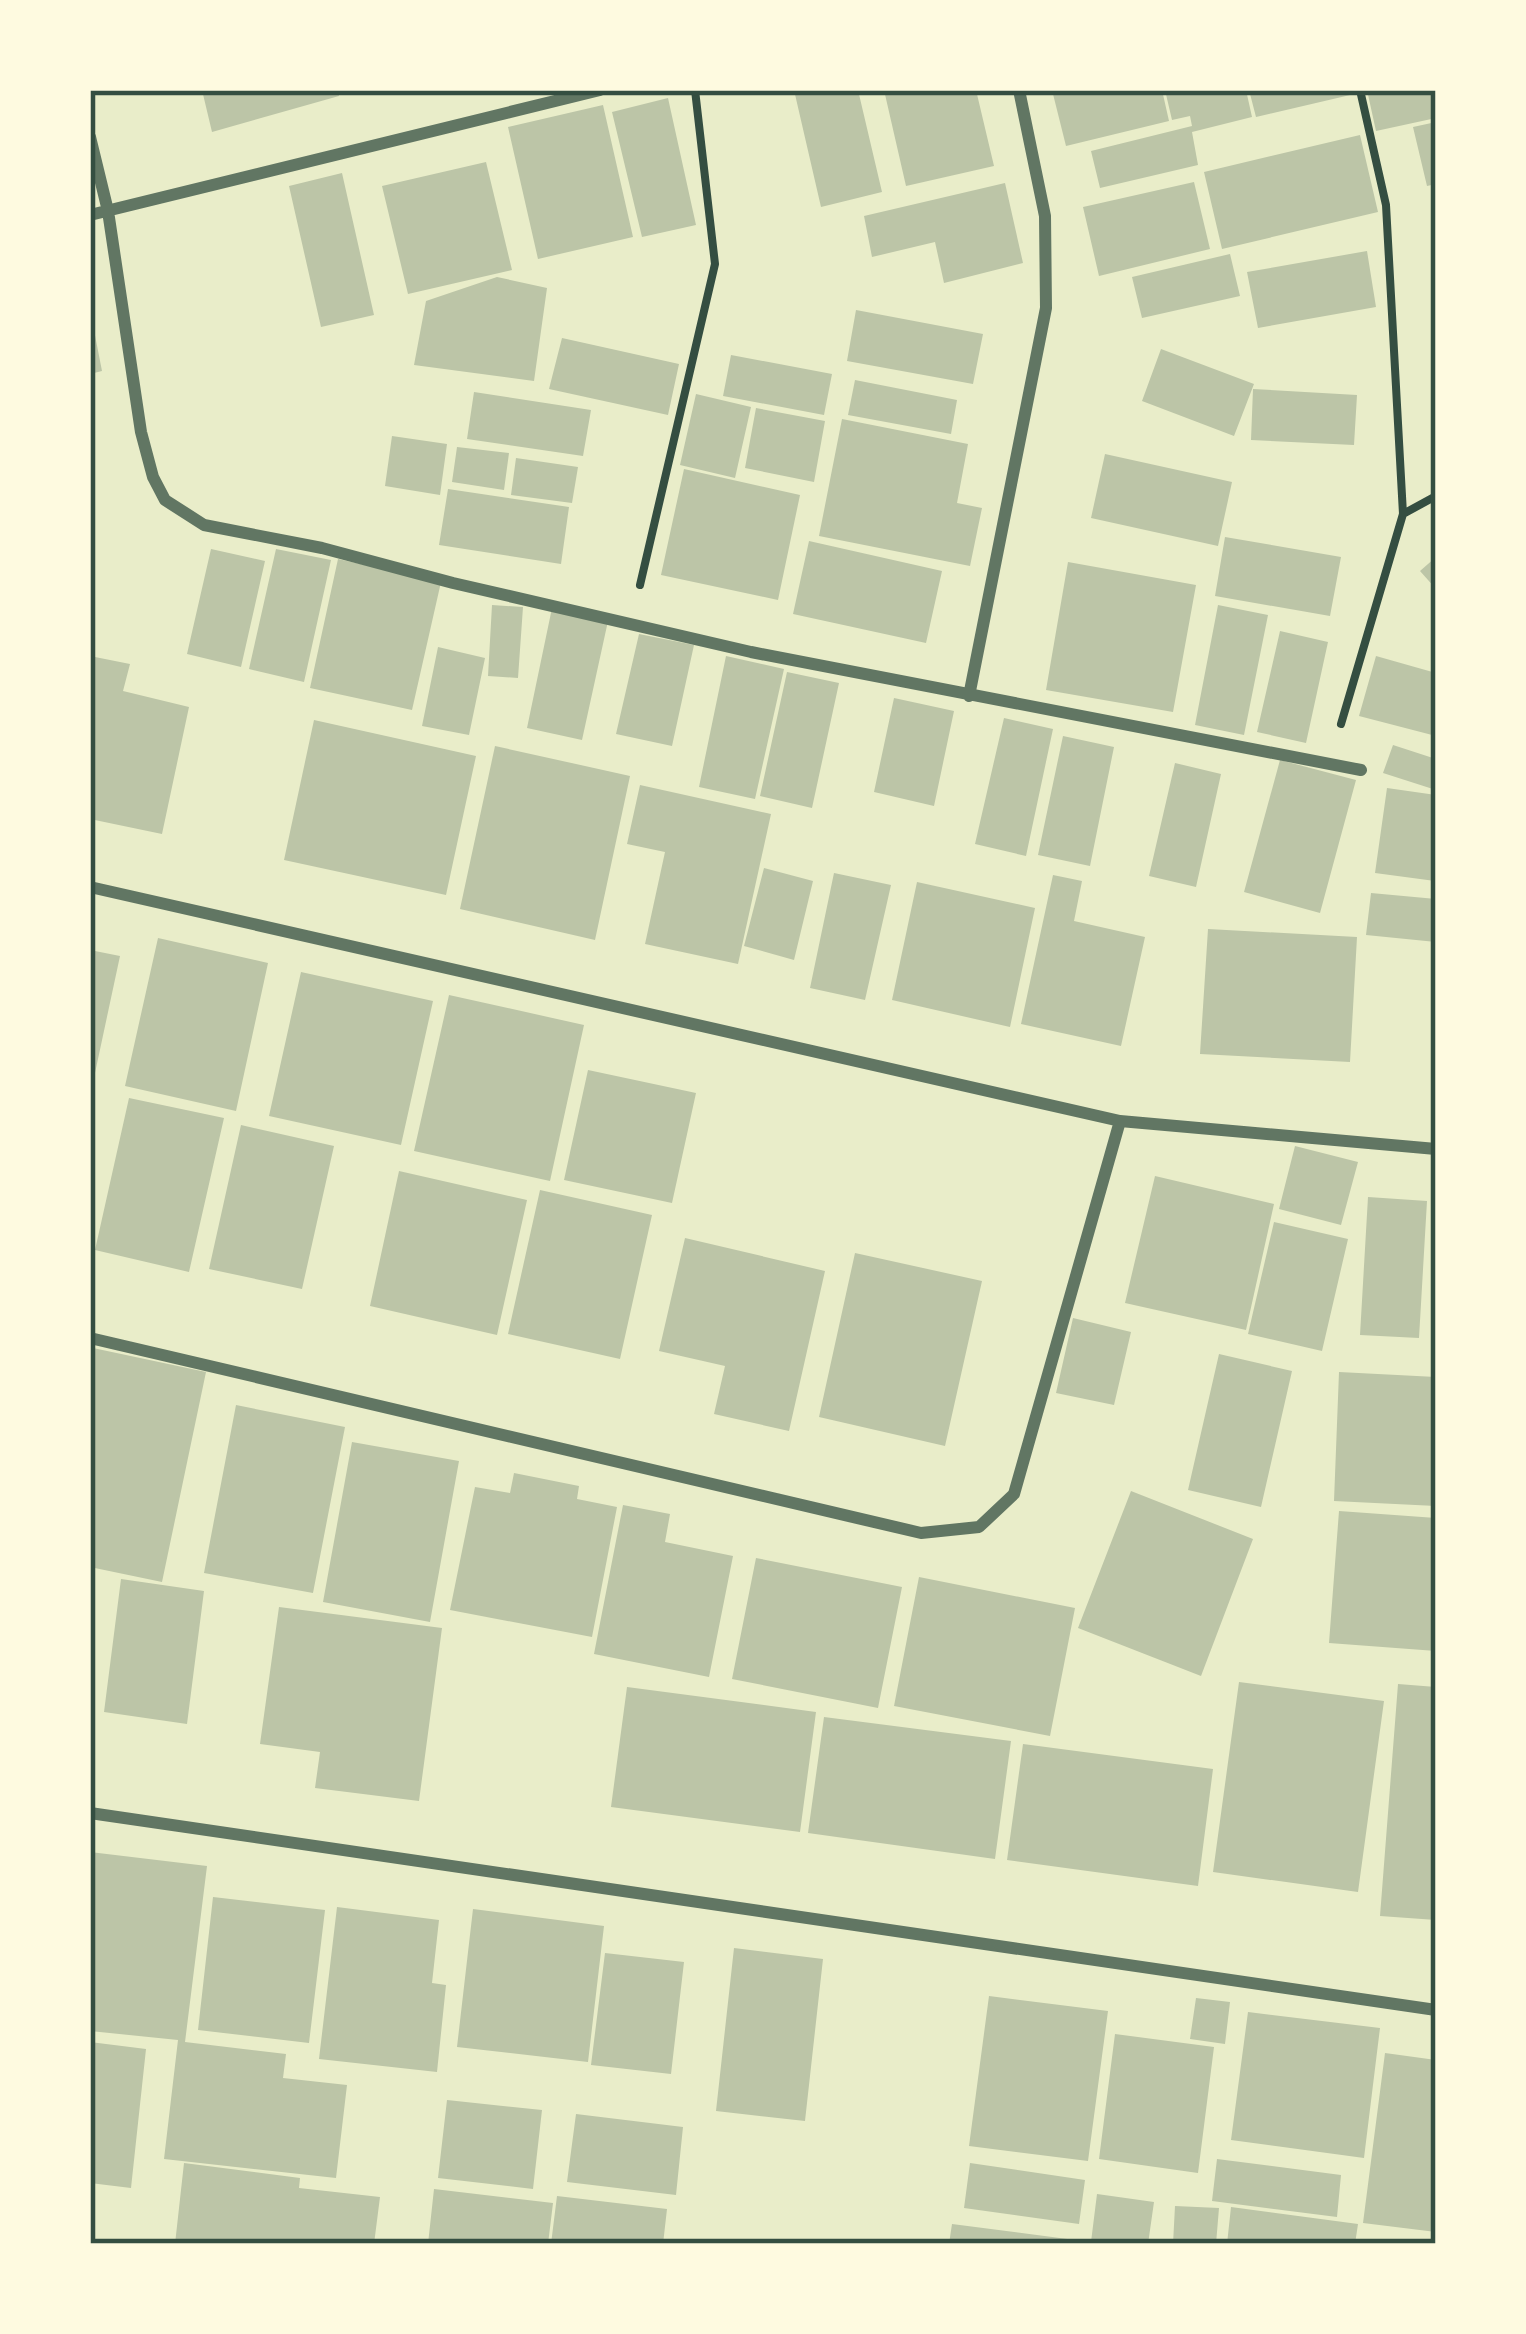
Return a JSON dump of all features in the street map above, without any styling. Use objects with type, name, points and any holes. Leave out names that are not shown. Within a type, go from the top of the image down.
[{"type":"street","points":[[90,215],[600,90]]},
{"type":"street","points":[[968,696],[1046,308],[1045,216],[1019,90]]},
{"type":"street","points":[[90,136],[108,211],[141,431],[153,477],[165,500],[204,525],[322,548],[751,652],[1361,770]]},
{"type":"street","points":[[90,887],[1120,1121],[1436,1149]]},
{"type":"street","points":[[90,1338],[921,1533],[979,1527],[1014,1494],[1120,1121]]},
{"type":"street","points":[[90,1813],[1436,2010]]},
{"type":"path","points":[[632,622],[715,264],[695,90]]},
{"type":"path","points":[[1330,764],[1402,514],[1386,206],[1360,90]]},
{"type":"path","points":[[1402,514],[1436,496]]},
{"type":"building","points":[[202,90],[338,90],[339,96],[212,132]]},
{"type":"building","points":[[794,90],[858,90],[882,192],[821,207]]},
{"type":"building","points":[[884,90],[976,90],[994,166],[906,186]]},
{"type":"building","points":[[1052,90],[1162,90],[1169,121],[1066,146]]},
{"type":"building","points":[[1165,90],[1246,90],[1252,117],[1192,132],[1198,165],[1100,188],[1091,151],[1192,126],[1190,116],[1172,120]]},
{"type":"building","points":[[1249,90],[1363,90],[1363,92],[1256,117]]},
{"type":"building","points":[[1367,90],[1436,90],[1436,118],[1376,131]]},
{"type":"building","points":[[668,98],[696,225],[642,237],[612,112]]},
{"type":"building","points":[[603,105],[633,237],[538,259],[508,127]]},
{"type":"building","points":[[1436,122],[1436,184],[1427,186],[1413,127]]},
{"type":"building","points":[[1360,135],[1378,212],[1222,249],[1204,172]]},
{"type":"building","points":[[486,162],[512,270],[408,294],[382,186]]},
{"type":"building","points":[[342,173],[374,315],[321,327],[289,186]]},
{"type":"building","points":[[1194,182],[1210,249],[1099,276],[1083,207]]},
{"type":"building","points":[[1005,183],[1023,263],[944,283],[935,242],[872,257],[864,216]]},
{"type":"building","points":[[1367,251],[1376,307],[1258,328],[1247,272]]},
{"type":"building","points":[[1230,254],[1240,296],[1142,318],[1132,277]]},
{"type":"building","points":[[497,277],[547,288],[534,381],[414,365],[426,301]]},
{"type":"building","points":[[856,310],[983,334],[973,384],[847,361]]},
{"type":"building","points":[[90,321],[102,371],[90,374]]},
{"type":"building","points":[[562,338],[679,364],[668,415],[549,389]]},
{"type":"building","points":[[1161,349],[1254,384],[1234,436],[1142,401]]},
{"type":"building","points":[[731,355],[832,374],[824,415],[723,396]]},
{"type":"building","points":[[855,380],[957,400],[951,434],[848,415]]},
{"type":"building","points":[[1253,389],[1357,395],[1354,445],[1251,440]]},
{"type":"building","points":[[474,392],[591,410],[583,456],[467,439]]},
{"type":"building","points":[[696,394],[751,407],[735,478],[680,465]]},
{"type":"building","points":[[756,408],[825,421],[814,482],[745,468]]},
{"type":"building","points":[[842,419],[968,444],[957,503],[982,508],[970,566],[819,536]]},
{"type":"building","points":[[392,436],[447,444],[440,495],[385,486]]},
{"type":"building","points":[[457,447],[509,453],[504,490],[452,482]]},
{"type":"building","points":[[1105,454],[1232,482],[1218,546],[1091,518]]},
{"type":"building","points":[[516,458],[578,467],[572,503],[511,495]]},
{"type":"building","points":[[684,469],[800,495],[778,600],[661,575]]},
{"type":"building","points":[[448,489],[569,507],[561,564],[439,545]]},
{"type":"building","points":[[1225,537],[1341,557],[1330,616],[1215,596]]},
{"type":"building","points":[[809,541],[942,571],[926,643],[793,614]]},
{"type":"building","points":[[211,549],[265,561],[241,667],[187,654]]},
{"type":"building","points":[[276,549],[331,560],[304,682],[249,669]]},
{"type":"building","points":[[1436,557],[1436,589],[1420,571]]},
{"type":"building","points":[[338,559],[441,582],[412,710],[310,688]]},
{"type":"building","points":[[1068,562],[1196,585],[1173,712],[1046,690]]},
{"type":"building","points":[[492,605],[523,607],[518,678],[488,676]]},
{"type":"building","points":[[1218,605],[1268,615],[1244,735],[1195,725]]},
{"type":"building","points":[[552,608],[608,621],[582,740],[527,728]]},
{"type":"building","points":[[1280,631],[1328,642],[1306,743],[1257,732]]},
{"type":"building","points":[[639,634],[694,645],[672,746],[616,734]]},
{"type":"building","points":[[438,647],[485,658],[469,735],[422,726]]},
{"type":"building","points":[[90,656],[130,664],[123,691],[189,707],[162,834],[90,819]]},
{"type":"building","points":[[726,656],[784,669],[755,799],[699,787]]},
{"type":"building","points":[[1376,656],[1436,673],[1436,736],[1359,716]]},
{"type":"building","points":[[787,672],[839,683],[812,808],[760,796]]},
{"type":"building","points":[[894,698],[954,711],[934,806],[874,792]]},
{"type":"building","points":[[1004,718],[1053,729],[1026,856],[975,844]]},
{"type":"building","points":[[314,720],[476,756],[446,895],[284,860]]},
{"type":"building","points":[[1063,736],[1114,747],[1090,866],[1038,855]]},
{"type":"building","points":[[1393,745],[1436,759],[1436,790],[1383,773]]},
{"type":"building","points":[[495,746],[630,776],[595,940],[460,909]]},
{"type":"building","points":[[1280,760],[1356,780],[1320,913],[1244,892]]},
{"type":"building","points":[[1175,763],[1221,774],[1196,887],[1149,876]]},
{"type":"building","points":[[640,785],[771,814],[738,964],[645,944],[665,852],[627,844]]},
{"type":"building","points":[[1387,788],[1436,795],[1435,881],[1375,873]]},
{"type":"building","points":[[764,868],[813,881],[794,960],[744,946]]},
{"type":"building","points":[[834,873],[891,885],[865,1000],[810,988]]},
{"type":"building","points":[[1053,875],[1082,881],[1074,921],[1145,937],[1121,1046],[1021,1024]]},
{"type":"building","points":[[917,882],[1035,908],[1010,1027],[892,1000]]},
{"type":"building","points":[[1371,893],[1436,899],[1436,942],[1366,935]]},
{"type":"building","points":[[1208,929],[1357,937],[1350,1062],[1200,1054]]},
{"type":"building","points":[[158,938],[268,963],[236,1111],[125,1086]]},
{"type":"building","points":[[90,950],[120,956],[92,1087],[90,1087]]},
{"type":"building","points":[[301,972],[433,1001],[401,1145],[269,1116]]},
{"type":"building","points":[[449,995],[584,1025],[550,1181],[414,1151]]},
{"type":"building","points":[[588,1070],[696,1093],[672,1203],[564,1180]]},
{"type":"building","points":[[129,1098],[224,1118],[189,1272],[95,1250]]},
{"type":"building","points":[[241,1125],[334,1146],[302,1289],[209,1269]]},
{"type":"building","points":[[1295,1146],[1358,1162],[1341,1225],[1279,1209]]},
{"type":"building","points":[[399,1171],[527,1200],[497,1335],[370,1306]]},
{"type":"building","points":[[1155,1176],[1274,1204],[1246,1330],[1125,1303]]},
{"type":"building","points":[[540,1190],[652,1215],[620,1359],[508,1334]]},
{"type":"building","points":[[1368,1197],[1427,1201],[1419,1338],[1360,1335]]},
{"type":"building","points":[[1274,1222],[1348,1239],[1322,1351],[1248,1334]]},
{"type":"building","points":[[685,1238],[825,1271],[789,1431],[714,1414],[725,1366],[659,1351]]},
{"type":"building","points":[[855,1253],[982,1281],[945,1446],[819,1417]]},
{"type":"building","points":[[1073,1318],[1131,1332],[1114,1405],[1056,1393]]},
{"type":"building","points":[[93,1348],[206,1372],[162,1582],[90,1567]]},
{"type":"building","points":[[1219,1354],[1292,1371],[1261,1507],[1188,1490]]},
{"type":"building","points":[[1339,1372],[1436,1377],[1436,1506],[1334,1501]]},
{"type":"building","points":[[236,1405],[345,1427],[313,1593],[204,1573]]},
{"type":"building","points":[[352,1442],[459,1461],[430,1622],[323,1602]]},
{"type":"building","points":[[514,1473],[579,1486],[577,1499],[617,1507],[592,1637],[450,1610],[475,1487],[510,1493]]},
{"type":"building","points":[[1131,1491],[1253,1539],[1201,1676],[1078,1628]]},
{"type":"building","points":[[623,1505],[670,1514],[665,1542],[733,1556],[709,1677],[594,1654]]},
{"type":"building","points":[[1339,1511],[1436,1518],[1436,1651],[1329,1643]]},
{"type":"building","points":[[756,1558],[902,1587],[878,1708],[732,1679]]},
{"type":"building","points":[[919,1577],[1075,1608],[1050,1736],[894,1706]]},
{"type":"building","points":[[121,1579],[204,1591],[187,1724],[104,1712]]},
{"type":"building","points":[[279,1607],[442,1628],[419,1801],[315,1788],[320,1752],[260,1744]]},
{"type":"building","points":[[1239,1682],[1384,1701],[1358,1892],[1213,1872]]},
{"type":"building","points":[[1398,1684],[1436,1687],[1436,1920],[1380,1916]]},
{"type":"building","points":[[627,1687],[816,1712],[800,1832],[611,1807]]},
{"type":"building","points":[[824,1717],[1011,1741],[995,1859],[808,1833]]},
{"type":"building","points":[[1023,1744],[1213,1769],[1198,1886],[1007,1860]]},
{"type":"building","points":[[90,1852],[207,1866],[185,2042],[286,2054],[283,2078],[347,2085],[336,2178],[164,2159],[178,2040],[90,2031]]},
{"type":"building","points":[[213,1897],[325,1910],[309,2043],[198,2030]]},
{"type":"building","points":[[337,1907],[439,1920],[432,1983],[446,1985],[437,2072],[319,2059]]},
{"type":"building","points":[[473,1909],[604,1926],[588,2062],[457,2047]]},
{"type":"building","points":[[734,1948],[823,1959],[805,2121],[716,2111]]},
{"type":"building","points":[[605,1953],[684,1962],[671,2074],[591,2065]]},
{"type":"building","points":[[989,1996],[1108,2011],[1088,2161],[969,2146]]},
{"type":"building","points":[[1196,1998],[1230,2002],[1225,2044],[1190,2039]]},
{"type":"building","points":[[1248,2012],[1380,2028],[1364,2158],[1231,2140]]},
{"type":"building","points":[[1115,2034],[1214,2047],[1198,2173],[1099,2159]]},
{"type":"building","points":[[90,2042],[146,2049],[131,2188],[90,2183]]},
{"type":"building","points":[[1385,2053],[1436,2060],[1436,2232],[1363,2223]]},
{"type":"building","points":[[447,2100],[542,2110],[533,2189],[438,2178]]},
{"type":"building","points":[[576,2114],[683,2127],[676,2195],[567,2182]]},
{"type":"building","points":[[1217,2159],[1341,2175],[1337,2217],[1212,2201]]},
{"type":"building","points":[[184,2163],[300,2178],[299,2188],[380,2197],[374,2244],[175,2244]]},
{"type":"building","points":[[970,2163],[1085,2180],[1079,2224],[964,2208]]},
{"type":"building","points":[[434,2189],[553,2203],[548,2244],[428,2244]]},
{"type":"building","points":[[1097,2194],[1154,2202],[1148,2244],[1091,2242]]},
{"type":"building","points":[[557,2196],[667,2209],[663,2244],[551,2244]]},
{"type":"building","points":[[1175,2206],[1219,2208],[1216,2244],[1173,2244]]},
{"type":"building","points":[[1231,2207],[1358,2224],[1355,2244],[1227,2244]]},
{"type":"building","points":[[952,2224],[1075,2240],[1074,2244],[949,2244]]}]
